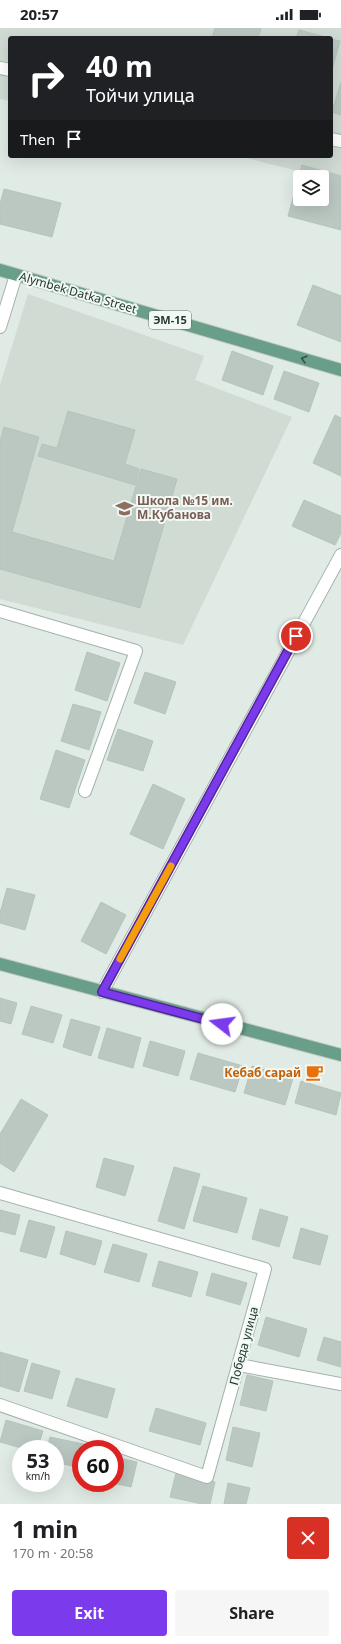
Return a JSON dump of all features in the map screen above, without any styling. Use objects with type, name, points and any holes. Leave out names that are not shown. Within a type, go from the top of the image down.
[{"type":"main road","name":"Alymbek Datka Street","points":[[0,270],[341,370]]},
{"type":"main road","points":[[0,964],[341,1055]]},
{"type":"street","points":[[0,326],[16,274]]},
{"type":"street","points":[[102,992],[341,555]]},
{"type":"street","points":[[0,611],[136,651],[85,791]]},
{"type":"street","name":"Победа улица","points":[[0,1193],[265,1269],[207,1477],[0,1405]]},
{"type":"street","points":[[239,1365],[341,1384]]},
{"type":"shaded area","points":[[0,28],[341,28],[341,182],[329,179],[329,170],[293,170],[246,158],[333,158],[333,36],[8,36],[8,101],[0,99]]},
{"type":"shaded area","name":"Школа №15 им. М.Кубанова","points":[[28,294],[204,356],[195,380],[292,417],[183,645],[0,599],[0,385]]},
{"type":"building","points":[[215,28],[261,28],[259,36],[213,36]]},
{"type":"building","points":[[299,30],[322,36],[297,36]]},
{"type":"building","points":[[333,39],[340,41],[333,66]]},
{"type":"building","points":[[341,82],[341,115],[333,112]]},
{"type":"building","points":[[302,165],[320,170],[301,170]]},
{"type":"building","points":[[329,173],[341,176],[341,230],[288,216],[293,198],[293,206],[329,206]]},
{"type":"building","points":[[4,189],[61,203],[52,237],[0,224],[0,204]]},
{"type":"building","points":[[313,285],[341,296],[341,342],[297,325]]},
{"type":"building","points":[[232,351],[273,366],[263,395],[222,380]]},
{"type":"building","points":[[284,371],[319,383],[309,412],[274,399]]},
{"type":"building","points":[[68,411],[135,430],[125,464],[139,469],[135,485],[38,456],[42,444],[57,448]]},
{"type":"building","points":[[335,415],[341,418],[341,476],[313,463]]},
{"type":"building","points":[[4,427],[39,437],[12,532],[114,561],[141,469],[177,479],[140,608],[0,569],[0,442]]},
{"type":"building","points":[[304,500],[341,516],[341,533],[335,545],[292,526]]},
{"type":"building","points":[[87,652],[120,663],[107,701],[75,690]]},
{"type":"building","points":[[145,672],[176,682],[165,714],[134,703]]},
{"type":"building","points":[[73,704],[101,712],[89,750],[61,741]]},
{"type":"building","points":[[118,729],[153,741],[143,771],[107,760]]},
{"type":"building","points":[[56,750],[85,760],[69,808],[40,799]]},
{"type":"building","points":[[153,784],[185,799],[163,849],[130,834]]},
{"type":"building","points":[[7,888],[35,895],[25,930],[0,923],[0,913]]},
{"type":"building","points":[[101,902],[126,915],[106,954],[81,941]]},
{"type":"building","points":[[0,998],[17,1003],[11,1024],[0,1021]]},
{"type":"building","points":[[31,1006],[62,1015],[53,1043],[22,1034]]},
{"type":"building","points":[[71,1019],[100,1027],[91,1056],[63,1047]]},
{"type":"building","points":[[107,1028],[141,1038],[133,1068],[98,1058]]},
{"type":"building","points":[[150,1041],[185,1051],[178,1076],[143,1066]]},
{"type":"building","points":[[198,1053],[243,1066],[235,1092],[190,1079]]},
{"type":"building","points":[[252,1066],[293,1078],[285,1105],[244,1093]]},
{"type":"building","points":[[301,1081],[341,1093],[336,1115],[295,1103]]},
{"type":"building","points":[[21,1099],[48,1115],[14,1172],[0,1163],[0,1134]]},
{"type":"building","points":[[104,1158],[134,1166],[125,1196],[96,1187]]},
{"type":"building","points":[[174,1167],[200,1174],[184,1229],[158,1221]]},
{"type":"building","points":[[203,1186],[247,1198],[237,1233],[193,1221]]},
{"type":"building","points":[[260,1209],[288,1217],[279,1247],[252,1239]]},
{"type":"building","points":[[0,1210],[20,1215],[15,1235],[0,1231]]},
{"type":"building","points":[[29,1220],[55,1227],[46,1258],[20,1251]]},
{"type":"building","points":[[301,1228],[328,1236],[320,1265],[293,1258]]},
{"type":"building","points":[[66,1231],[102,1241],[95,1265],[60,1254]]},
{"type":"building","points":[[113,1244],[147,1254],[139,1282],[104,1272]]},
{"type":"building","points":[[159,1261],[198,1272],[191,1297],[152,1286]]},
{"type":"building","points":[[212,1273],[247,1283],[240,1305],[206,1295]]},
{"type":"building","points":[[266,1317],[307,1329],[299,1357],[258,1345]]},
{"type":"building","points":[[324,1337],[341,1342],[341,1367],[317,1360]]},
{"type":"building","points":[[0,1352],[28,1360],[19,1392],[0,1386]]},
{"type":"building","points":[[32,1363],[60,1371],[52,1399],[24,1391]]},
{"type":"building","points":[[247,1375],[273,1381],[266,1411],[240,1405]]},
{"type":"building","points":[[76,1378],[115,1389],[107,1418],[67,1406]]},
{"type":"building","points":[[156,1408],[206,1423],[200,1445],[149,1431]]},
{"type":"building","points":[[6,1420],[43,1431],[40,1440],[12,1440],[12,1445],[0,1442]]},
{"type":"building","points":[[233,1427],[260,1433],[252,1467],[226,1460]]},
{"type":"building","points":[[50,1437],[72,1442],[72,1466],[64,1464],[64,1440],[49,1440]]},
{"type":"building","points":[[124,1459],[137,1462],[131,1487],[124,1485]]},
{"type":"building","points":[[176,1473],[215,1482],[210,1504],[202,1504],[170,1497]]},
{"type":"building","points":[[228,1483],[250,1488],[246,1504],[224,1504]]},
{"type":"slow traffic","points":[[120,959],[171,866]]},
{"type":"place","name":"Школа №15 им. М.Кубанова","points":[[124,508]]},
{"type":"place","name":"Кебаб сарай","points":[[314,1073]]},
{"type":"route","points":[[222,1024],[102,992],[296,636]]}]
